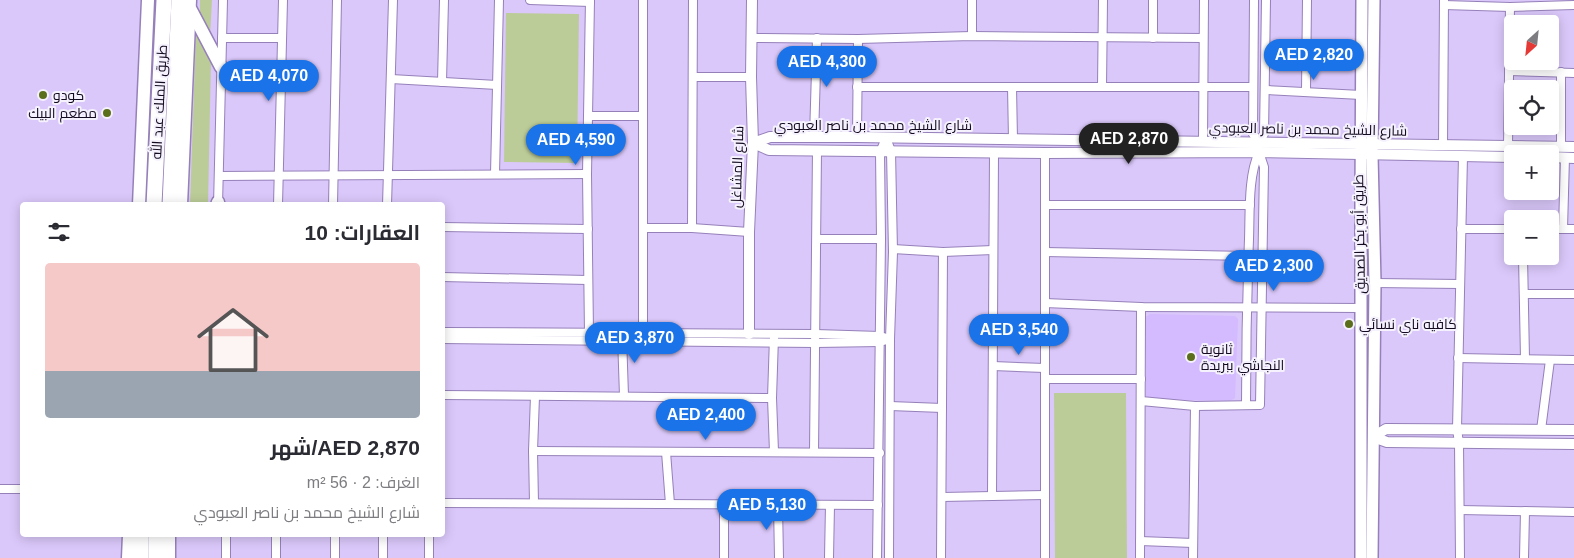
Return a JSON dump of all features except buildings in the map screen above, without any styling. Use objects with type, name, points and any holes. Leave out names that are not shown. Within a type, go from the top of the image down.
[{"type":"highway","name":"طريق الملك عبد الله","points":[[154,202],[164,0]]},
{"type":"highway","name":"طريق الملك عبد الله","points":[[170,202],[186,3]]},
{"type":"highway","points":[[140,558],[141,537]]},
{"type":"highway","points":[[156,537],[156,558]]},
{"type":"main road","name":"طريق الملك عبد الله","points":[[139,202],[148,0]]},
{"type":"main road","name":"طريق أبو بكر الصديق","points":[[1362,0],[1361,95],[1367,149],[1375,283],[1372,558]]},
{"type":"main road","name":"طريق أبو بكر الصديق","points":[[1362,558],[1361,308],[1374,0]]},
{"type":"main road","name":"طريق الملك عبد الله","points":[[181,202],[186,3]]},
{"type":"main road","points":[[186,3],[222,67]]},
{"type":"main road","points":[[128,558],[129,537]]},
{"type":"main road","points":[[169,537],[169,558]]},
{"type":"street","points":[[218,202],[223,0]]},
{"type":"street","points":[[278,202],[284,0]]},
{"type":"street","points":[[333,202],[337,0]]},
{"type":"street","points":[[387,202],[393,0]]},
{"type":"street","points":[[442,82],[444,0]]},
{"type":"street","points":[[495,174],[499,0]]},
{"type":"street","points":[[530,0],[590,1],[587,174],[589,333]]},
{"type":"street","points":[[643,0],[643,333]]},
{"type":"street","points":[[692,228],[693,0]]},
{"type":"street","name":"شارع المشاغل","points":[[749,334],[749,232],[753,142],[751,77],[752,0]]},
{"type":"street","points":[[972,0],[972,36]]},
{"type":"street","points":[[1102,87],[1103,0]]},
{"type":"street","points":[[1153,0],[1153,38]]},
{"type":"street","points":[[1203,141],[1204,0]]},
{"type":"street","points":[[1141,401],[1195,406],[1260,405],[1264,167],[1253,134],[1254,0]]},
{"type":"street","points":[[1246,404],[1246,307],[1250,205],[1254,163],[1264,134],[1266,0]]},
{"type":"street","points":[[1306,92],[1307,0]]},
{"type":"street","points":[[1443,146],[1444,3],[1510,7],[1574,5]]},
{"type":"street","points":[[1510,7],[1510,15]]},
{"type":"street","points":[[753,38],[858,39],[972,36],[1203,38]]},
{"type":"street","points":[[222,38],[282,38]]},
{"type":"street","points":[[814,137],[817,38]]},
{"type":"street","points":[[857,137],[858,39]]},
{"type":"street","points":[[1508,145],[1509,70],[1574,73]]},
{"type":"street","points":[[1561,72],[1567,154],[1563,229]]},
{"type":"street","points":[[693,77],[751,77]]},
{"type":"street","points":[[391,79],[497,85]]},
{"type":"street","points":[[857,87],[1253,87]]},
{"type":"street","points":[[1012,87],[1013,140]]},
{"type":"street","points":[[1266,90],[1361,95]]},
{"type":"street","points":[[588,116],[643,116]]},
{"type":"street","name":"شارع الشيخ محمد بن ناصر العبودي","points":[[753,142],[770,137],[1203,141],[1259,148]]},
{"type":"street","points":[[886,138],[891,151],[893,249],[890,339],[889,558]]},
{"type":"street","points":[[877,558],[880,453],[880,152],[886,138]]},
{"type":"street","name":"شارع الشيخ محمد بن ناصر العبودي","points":[[753,142],[769,150],[994,153],[1504,146]]},
{"type":"street","name":"شارع الشيخ محمد بن ناصر العبودي","points":[[1567,154],[1574,147]]},
{"type":"street","name":"شارع الشيخ محمد بن ناصر العبودي","points":[[1367,149],[1462,156],[1504,157]]},
{"type":"street","points":[[814,452],[817,150]]},
{"type":"street","points":[[992,496],[994,153]]},
{"type":"street","points":[[1045,153],[1045,558]]},
{"type":"street","points":[[1460,558],[1459,443],[1457,429],[1462,156]]},
{"type":"street","points":[[220,176],[587,174]]},
{"type":"street","points":[[1045,205],[1250,205]]},
{"type":"street","points":[[445,226],[588,229]]},
{"type":"street","points":[[642,228],[692,228],[749,232]]},
{"type":"street","points":[[1460,229],[1504,229]]},
{"type":"street","points":[[1559,229],[1574,229]]},
{"type":"street","points":[[817,239],[881,239]]},
{"type":"street","points":[[893,249],[943,252],[993,250]]},
{"type":"street","points":[[941,558],[943,252]]},
{"type":"street","points":[[1045,252],[1248,256]]},
{"type":"street","points":[[1523,265],[1525,359]]},
{"type":"street","points":[[445,277],[588,280]]},
{"type":"street","points":[[1375,283],[1460,284]]},
{"type":"street","points":[[1524,294],[1574,294]]},
{"type":"street","points":[[1045,303],[1141,307],[1361,308]]},
{"type":"street","points":[[1140,558],[1141,307]]},
{"type":"street","points":[[445,332],[589,333],[622,337],[643,333],[749,334],[774,338]]},
{"type":"street","points":[[445,339],[622,337],[890,339]]},
{"type":"street","points":[[622,337],[624,396]]},
{"type":"street","points":[[774,338],[772,398],[774,452]]},
{"type":"street","points":[[1458,358],[1574,360]]},
{"type":"street","points":[[1542,430],[1550,360]]},
{"type":"street","points":[[993,366],[1045,368]]},
{"type":"street","points":[[1045,379],[1141,379]]},
{"type":"street","points":[[445,395],[772,398]]},
{"type":"street","points":[[534,503],[535,396]]},
{"type":"street","points":[[890,406],[942,408]]},
{"type":"street","points":[[1192,558],[1195,406]]},
{"type":"street","points":[[1373,437],[1386,429],[1574,430]]},
{"type":"street","points":[[1373,437],[1387,442],[1574,444]]},
{"type":"street","points":[[533,451],[880,453]]},
{"type":"street","points":[[666,452],[670,504]]},
{"type":"street","points":[[0,490],[20,489]]},
{"type":"street","points":[[942,497],[1045,495]]},
{"type":"street","points":[[445,503],[878,506]]},
{"type":"street","points":[[724,504],[724,558]]},
{"type":"street","points":[[778,505],[778,558]]},
{"type":"street","points":[[830,505],[830,558]]},
{"type":"street","points":[[1460,510],[1574,512]]},
{"type":"street","points":[[1524,558],[1525,511]]},
{"type":"street","points":[[226,537],[226,558]]},
{"type":"street","points":[[276,537],[276,558]]},
{"type":"street","points":[[335,537],[335,558]]},
{"type":"street","points":[[383,537],[383,558]]},
{"type":"street","points":[[429,537],[429,558]]},
{"type":"street","points":[[1140,541],[1193,543]]},
{"type":"shaded area","name":"ثانوية النجاشي ببريدة","points":[[1150,314],[1235,316],[1238,319],[1235,398],[1230,401],[1149,399],[1146,396],[1146,317]]},
{"type":"green space","points":[[200,0],[212,0],[210,36],[200,16]]},
{"type":"green space","points":[[506,13],[579,14],[577,163],[504,162]]},
{"type":"green space","points":[[196,29],[211,60],[208,202],[190,202]]},
{"type":"green space","points":[[1054,393],[1126,393],[1127,558],[1055,558]]},
{"type":"place","name":"كودو","points":[[43,95]]},
{"type":"place","name":"مطعم البيك","points":[[107,113]]},
{"type":"place","name":"كافيه ناي نسائي","points":[[1349,324]]},
{"type":"place","name":"ثانوية النجاشي ببريدة","points":[[1191,357]]}]
